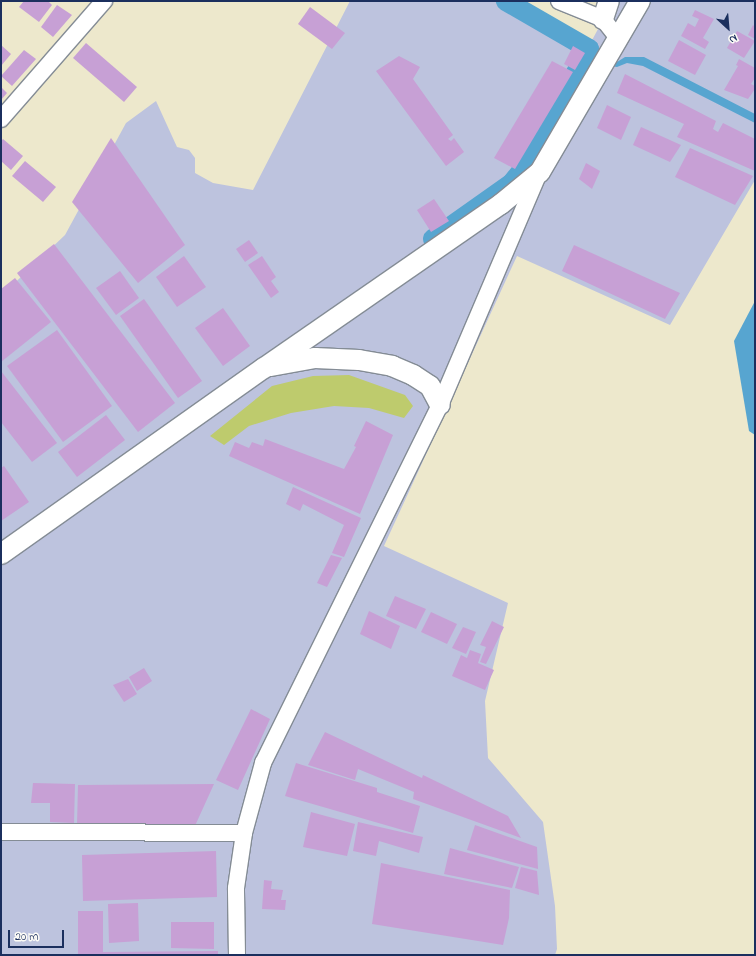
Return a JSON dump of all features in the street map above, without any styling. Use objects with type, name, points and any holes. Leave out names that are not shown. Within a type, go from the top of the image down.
[{"type":"street","points":[[1,119],[104,1]]},
{"type":"street","points":[[559,1],[606,10],[618,38]]},
{"type":"street","points":[[237,955],[236,888],[244,833],[263,763],[440,405],[540,172],[640,1]]},
{"type":"street","points":[[1,554],[264,368],[501,204],[540,172]]},
{"type":"street","points":[[264,368],[315,358],[358,360],[392,366],[413,375],[430,386],[440,405]]},
{"type":"street","points":[[1,832],[244,833]]},
{"type":"shaded area","points":[[350,1],[516,1],[590,44],[613,1],[755,1],[755,180],[670,325],[517,256],[384,546],[508,603],[485,701],[488,758],[543,822],[555,906],[557,949],[555,955],[1,955],[1,296],[65,235],[126,123],[156,101],[177,147],[189,150],[195,158],[195,173],[213,183],[253,190]]},
{"type":"green space","points":[[349,375],[405,395],[413,406],[404,418],[369,408],[334,406],[291,413],[249,426],[224,445],[210,436],[272,386],[313,376]]},
{"type":"water","points":[[625,57],[644,57],[755,114],[755,123],[643,66],[627,63],[617,67],[591,63],[591,60],[617,62]]},
{"type":"water","points":[[755,301],[755,435],[749,431],[734,341]]},
{"type":"building","points":[[24,1],[48,1],[52,5],[39,22],[19,7]]},
{"type":"building","points":[[57,5],[72,15],[53,37],[41,27]]},
{"type":"building","points":[[310,7],[345,33],[332,49],[298,24]]},
{"type":"building","points":[[695,10],[714,19],[703,38],[709,42],[705,49],[681,36],[688,23],[695,27],[699,19],[692,16]]},
{"type":"building","points":[[753,25],[755,27],[755,39],[748,35]]},
{"type":"building","points":[[737,31],[755,41],[744,58],[727,48]]},
{"type":"building","points":[[679,40],[706,55],[695,75],[668,61]]},
{"type":"building","points":[[86,43],[137,87],[124,102],[73,58]]},
{"type":"building","points":[[1,45],[11,54],[1,66]]},
{"type":"building","points":[[573,46],[585,53],[575,70],[564,64]]},
{"type":"building","points":[[24,50],[36,59],[12,86],[1,76]]},
{"type":"building","points":[[399,56],[420,67],[413,79],[453,135],[448,139],[451,141],[454,138],[464,152],[446,166],[376,71]]},
{"type":"building","points":[[739,59],[755,68],[755,78],[751,84],[755,86],[755,89],[748,99],[724,90],[738,66],[736,65]]},
{"type":"building","points":[[552,61],[573,72],[515,169],[494,158]]},
{"type":"building","points":[[625,74],[716,121],[713,129],[718,132],[723,123],[755,139],[755,171],[677,137],[684,124],[617,93]]},
{"type":"building","points":[[1,87],[7,93],[1,100]]},
{"type":"building","points":[[607,105],[631,117],[621,140],[597,128]]},
{"type":"building","points":[[641,127],[681,145],[670,162],[633,145]]},
{"type":"building","points":[[111,138],[185,245],[138,283],[72,202]]},
{"type":"building","points":[[3,139],[23,156],[11,170],[1,161],[1,141]]},
{"type":"building","points":[[690,148],[753,176],[735,205],[675,177]]},
{"type":"building","points":[[25,161],[56,187],[43,202],[12,176]]},
{"type":"building","points":[[586,163],[600,171],[592,189],[579,179]]},
{"type":"building","points":[[434,199],[449,221],[431,232],[417,210]]},
{"type":"building","points":[[249,240],[258,253],[245,262],[236,249]]},
{"type":"building","points":[[54,244],[175,403],[138,432],[17,273]]},
{"type":"building","points":[[574,245],[680,293],[665,319],[562,271]]},
{"type":"building","points":[[184,256],[206,287],[177,307],[156,277]]},
{"type":"building","points":[[262,256],[276,277],[271,281],[279,292],[271,298],[248,265]]},
{"type":"building","points":[[120,271],[139,298],[116,315],[96,288]]},
{"type":"building","points":[[15,278],[51,322],[1,362],[1,289]]},
{"type":"building","points":[[144,299],[202,381],[178,398],[120,316]]},
{"type":"building","points":[[223,308],[250,346],[223,366],[195,328]]},
{"type":"building","points":[[57,330],[112,406],[63,442],[7,366]]},
{"type":"building","points":[[1,371],[57,443],[32,462],[1,422]]},
{"type":"building","points":[[106,415],[125,440],[77,477],[58,452]]},
{"type":"building","points":[[366,421],[393,435],[360,514],[229,456],[235,442],[249,448],[252,442],[263,446],[265,439],[344,469],[356,447],[354,446]]},
{"type":"building","points":[[4,466],[29,502],[1,521],[1,468]]},
{"type":"building","points":[[293,487],[361,518],[344,557],[332,553],[344,525],[303,504],[300,511],[286,504]]},
{"type":"building","points":[[331,555],[342,558],[327,587],[317,583]]},
{"type":"building","points":[[395,596],[426,609],[416,629],[386,616]]},
{"type":"building","points":[[369,611],[400,626],[391,649],[360,634]]},
{"type":"building","points":[[431,612],[457,624],[447,644],[421,632]]},
{"type":"building","points":[[492,621],[504,627],[486,664],[480,662],[486,647],[480,645]]},
{"type":"building","points":[[463,627],[476,632],[466,654],[452,648]]},
{"type":"building","points":[[470,650],[481,654],[478,663],[494,670],[485,690],[452,676],[461,655],[467,658]]},
{"type":"building","points":[[144,668],[152,681],[137,691],[129,677]]},
{"type":"building","points":[[128,679],[137,694],[124,702],[113,685]]},
{"type":"building","points":[[251,709],[270,719],[238,790],[216,780]]},
{"type":"building","points":[[325,732],[422,778],[423,775],[508,816],[521,838],[413,799],[414,792],[358,769],[355,780],[308,765]]},
{"type":"building","points":[[296,763],[377,788],[377,792],[420,806],[413,833],[285,796]]},
{"type":"building","points":[[33,783],[75,784],[74,823],[50,822],[50,803],[31,803]]},
{"type":"building","points":[[214,784],[194,828],[77,825],[78,785]]},
{"type":"building","points":[[311,812],[355,824],[347,856],[303,847]]},
{"type":"building","points":[[358,822],[423,837],[419,853],[379,841],[376,856],[353,851]]},
{"type":"building","points":[[475,825],[537,847],[538,869],[467,850]]},
{"type":"building","points":[[450,848],[519,867],[512,888],[444,874]]},
{"type":"building","points":[[216,851],[217,897],[83,901],[82,855]]},
{"type":"building","points":[[381,863],[510,890],[509,918],[503,945],[372,924]]},
{"type":"building","points":[[521,867],[537,871],[539,895],[515,888]]},
{"type":"building","points":[[264,880],[272,881],[271,889],[283,890],[281,900],[286,900],[285,910],[262,909]]},
{"type":"building","points":[[138,903],[139,941],[109,943],[108,904]]},
{"type":"building","points":[[78,911],[103,911],[103,952],[218,951],[218,955],[78,955]]},
{"type":"building","points":[[171,922],[214,922],[214,949],[171,948]]},
{"type":"waterway","points":[[433,239],[512,183],[523,169],[589,49],[506,1]]}]
